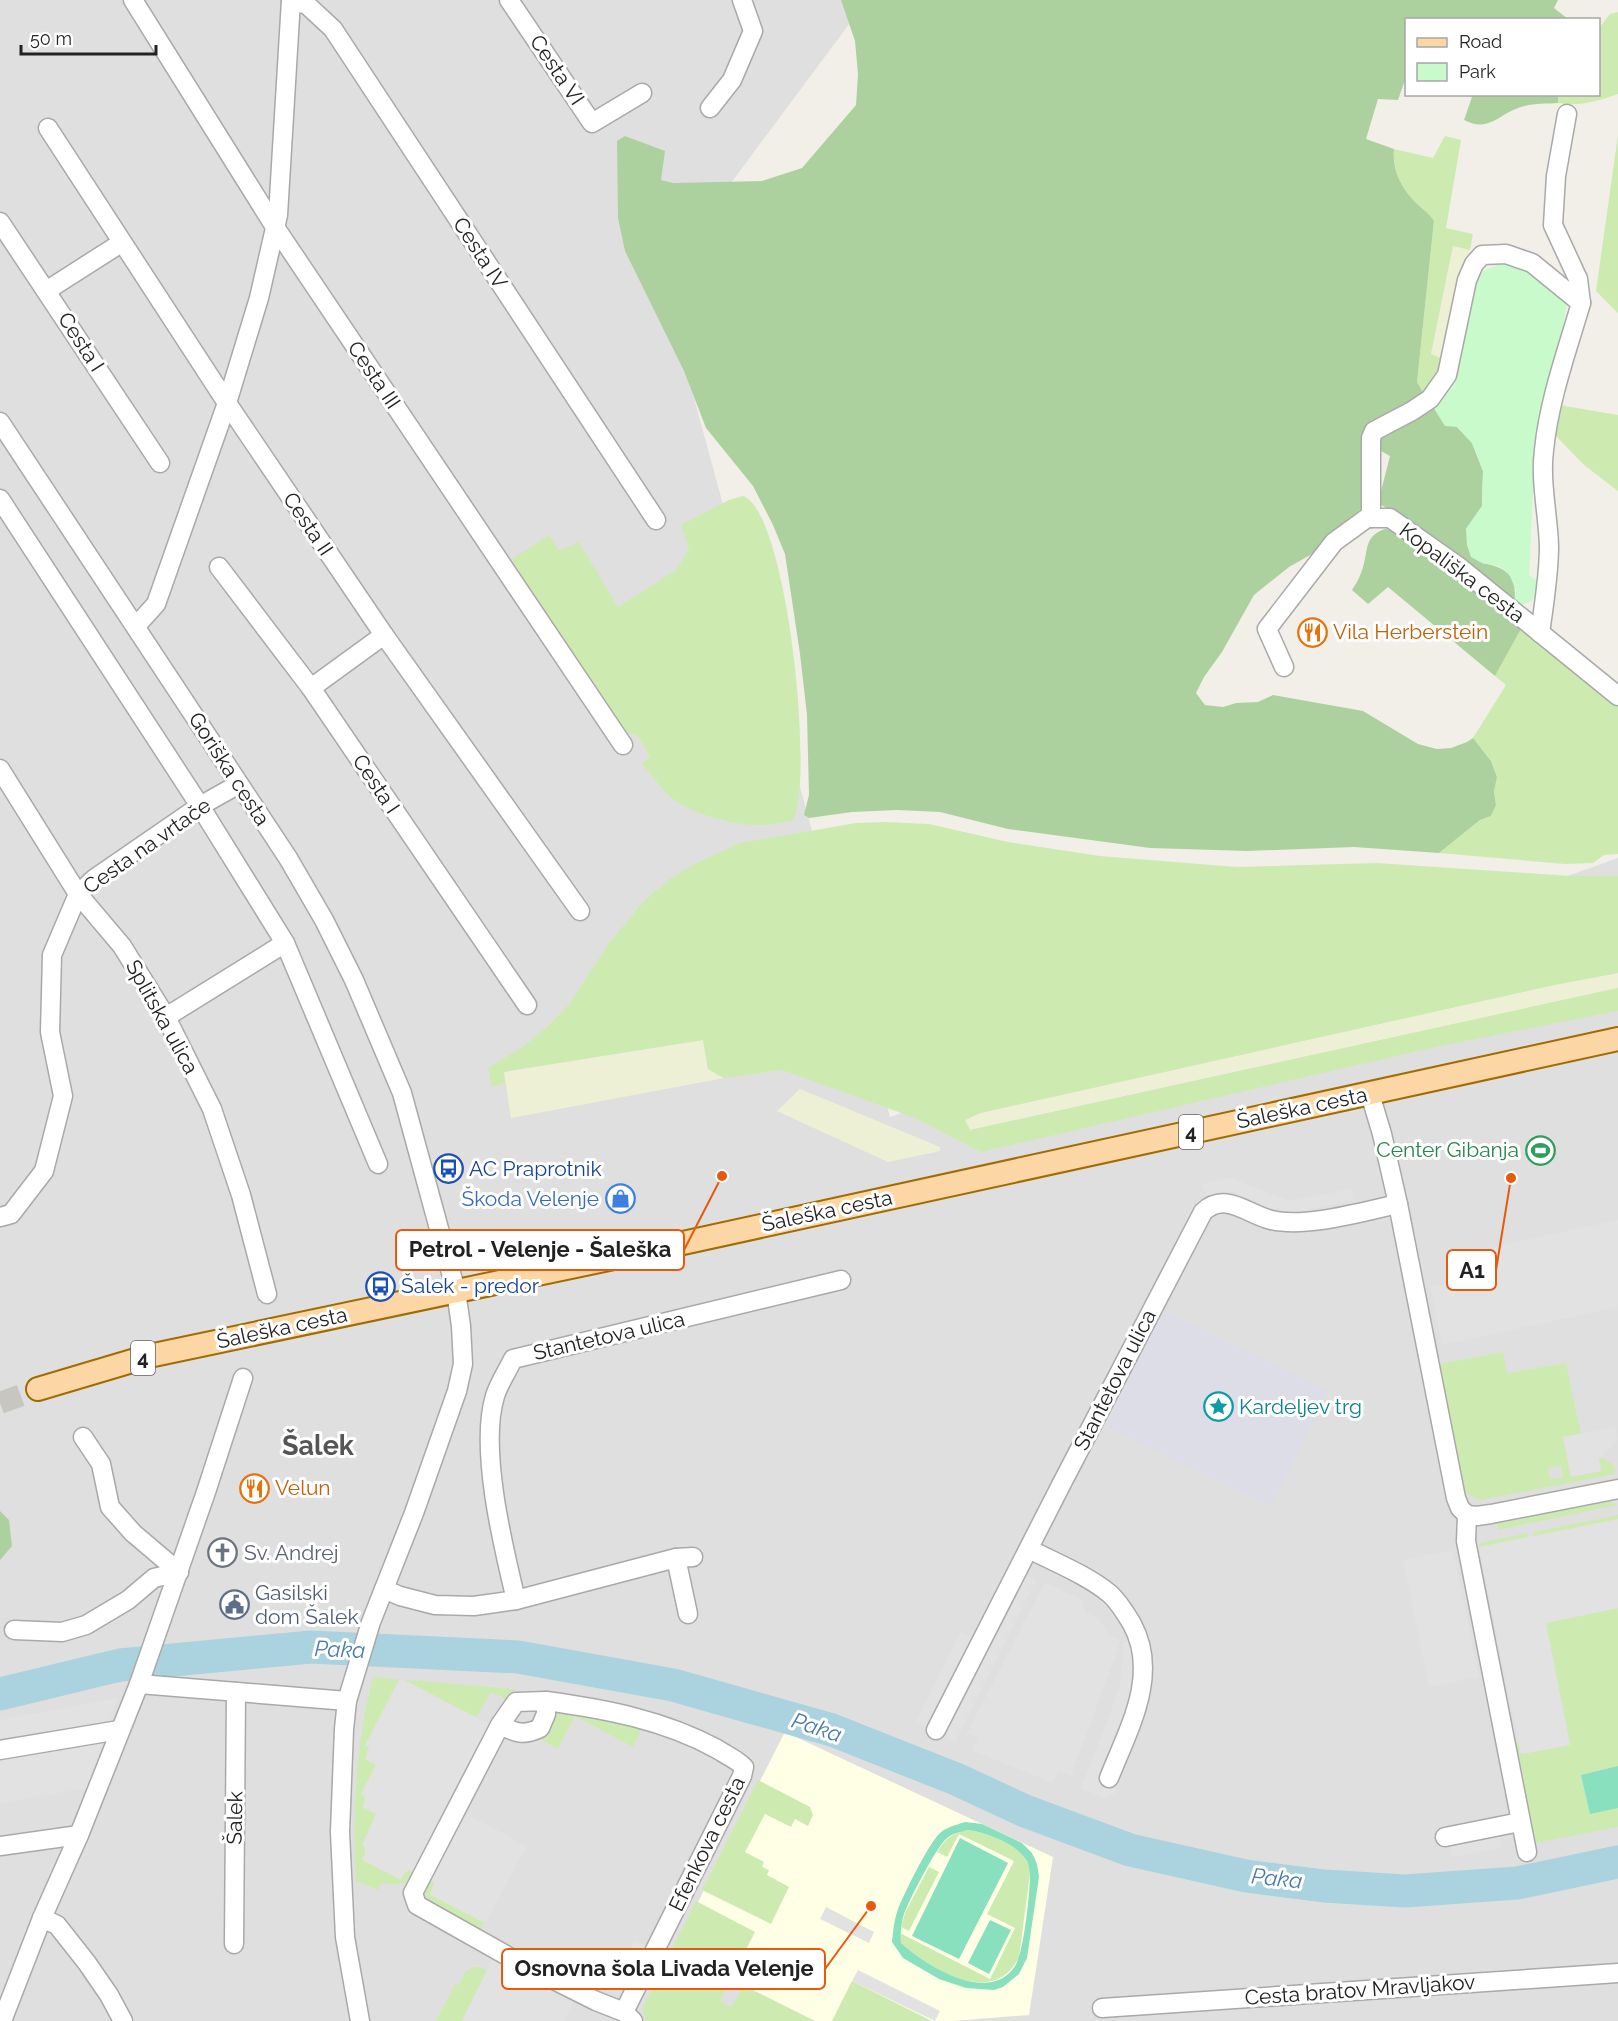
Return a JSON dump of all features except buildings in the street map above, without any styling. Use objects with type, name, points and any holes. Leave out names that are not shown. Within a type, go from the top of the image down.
[{"type":"main road","name":"Šaleška cesta","points":[[38,1389],[149,1356],[1618,1039]]},
{"type":"street","name":"Cesta III","points":[[133,0],[275,227],[623,745]]},
{"type":"street","name":"Cesta VI","points":[[509,0],[592,123],[642,93]]},
{"type":"street","points":[[710,108],[732,80],[753,31],[742,0]]},
{"type":"street","points":[[136,626],[156,604],[227,404],[259,298],[278,215],[291,1]]},
{"type":"street","name":"Cesta IV","points":[[291,1],[306,4],[333,29],[656,520]]},
{"type":"street","points":[[1540,633],[1547,584],[1549,545],[1543,452],[1551,406],[1581,303],[1578,279],[1553,225],[1556,176],[1567,114]]},
{"type":"street","name":"Cesta II","points":[[48,128],[227,404],[384,635],[580,911]]},
{"type":"street","name":"Cesta I","points":[[0,222],[160,463]]},
{"type":"street","points":[[46,291],[121,243]]},
{"type":"street","points":[[1371,519],[1371,438],[1374,431],[1430,399],[1447,375],[1467,280],[1474,264],[1482,255],[1506,255],[1532,263],[1581,303]]},
{"type":"street","name":"Goriška cesta","points":[[1,425],[288,858],[324,920],[354,980],[402,1094],[456,1291],[463,1364],[457,1391],[414,1513],[369,1628],[347,1701],[340,1844],[345,1937],[360,2021]]},
{"type":"street","points":[[0,499],[200,806],[285,943],[378,1164]]},
{"type":"street","name":"Kopališka cesta","points":[[1284,668],[1267,629],[1334,542],[1367,518],[1390,518],[1458,566],[1618,696]]},
{"type":"street","name":"Cesta I","points":[[219,567],[311,688],[527,1005]]},
{"type":"street","points":[[311,688],[384,635]]},
{"type":"street","name":"Splitska ulica","points":[[0,769],[78,894],[122,946],[166,1017],[212,1109],[241,1195],[267,1294]]},
{"type":"street","name":"Cesta na vrtače","points":[[0,1217],[10,1214],[44,1171],[63,1096],[50,1032],[51,955],[78,894],[94,879],[200,806],[239,784]]},
{"type":"street","points":[[166,1017],[285,943]]},
{"type":"street","points":[[1370,1094],[1398,1204],[1421,1280],[1456,1498],[1460,1508],[1467,1515],[1477,1516],[1618,1489]]},
{"type":"street","name":"Stantetova ulica","points":[[936,1730],[1196,1223],[1209,1206],[1228,1203],[1268,1219],[1293,1222],[1398,1204]]},
{"type":"street","name":"Stantetova ulica","points":[[516,1600],[495,1493],[488,1437],[495,1395],[513,1359],[841,1280]]},
{"type":"street","points":[[2,2021],[141,1678],[179,1572],[243,1378]]},
{"type":"street","points":[[83,1437],[101,1464],[110,1507],[133,1533],[179,1572]]},
{"type":"street","points":[[1467,1515],[1466,1541],[1527,1852]]},
{"type":"street","points":[[1029,1549],[1073,1571],[1110,1594],[1125,1611],[1139,1636],[1144,1673],[1138,1704],[1109,1778]]},
{"type":"street","points":[[384,1589],[400,1596],[435,1605],[474,1606],[516,1600],[684,1557],[688,1614]]},
{"type":"street","points":[[14,1630],[62,1632],[86,1625],[128,1600],[154,1578],[179,1572]]},
{"type":"street","points":[[141,1678],[236,1692],[347,1701]]},
{"type":"street","name":"Šalek","points":[[234,1944],[236,1692]]},
{"type":"street","name":"Efenkova cesta","points":[[516,1702],[546,1707],[596,1708],[644,1719],[698,1739],[738,1761],[744,1767],[742,1776],[628,2016],[520,1963],[417,1905],[413,1893],[500,1725],[516,1702]]},
{"type":"street","points":[[500,1725],[514,1732],[528,1734],[540,1728],[546,1707]]},
{"type":"street","points":[[0,1750],[119,1730]]},
{"type":"street","points":[[1445,1837],[1520,1822]]},
{"type":"street","points":[[0,1846],[79,1835]]},
{"type":"street","points":[[42,1918],[57,1925],[87,1963],[109,1995],[123,2021]]},
{"type":"street","name":"Cesta bratov Mravljakov","points":[[1102,2008],[1618,1973]]},
{"type":"shaded area","points":[[0,0],[867,0],[661,277],[890,1117],[1618,858],[1618,2021],[0,2021]]},
{"type":"shaded area","points":[[1453,246],[1470,250],[1446,360],[1431,355]]},
{"type":"shaded area","points":[[1618,973],[1618,988],[970,1130],[965,1120],[980,1113],[1554,985]]},
{"type":"shaded area","points":[[703,1040],[708,1069],[724,1078],[511,1118],[504,1072]]},
{"type":"shaded area","points":[[800,1089],[940,1147],[940,1151],[888,1162],[777,1111]]},
{"type":"shaded area","points":[[1220,1179],[1234,1179],[1289,1201],[1351,1189],[1354,1201],[1288,1213],[1272,1209],[1233,1192],[1223,1192],[1207,1197],[1201,1184]]},
{"type":"shaded area","points":[[1618,1220],[1618,1307],[1442,1345],[1430,1287],[1485,1276],[1479,1250]]},
{"type":"shaded area","name":"Kardeljev trg","points":[[1163,1310],[1328,1391],[1271,1507],[1106,1426]]},
{"type":"shaded area","points":[[1615,1427],[1618,1439],[1599,1459],[1601,1471],[1571,1477],[1563,1437]]},
{"type":"shaded area","points":[[1618,1519],[1618,1608],[1546,1623],[1570,1745],[1521,1754],[1479,1547]]},
{"type":"shaded area","points":[[1453,1550],[1479,1677],[1429,1687],[1403,1560]]},
{"type":"shaded area","points":[[1025,1575],[1036,1580],[955,1742],[916,1722],[961,1632],[989,1646]]},
{"type":"shaded area","points":[[1045,1582],[1082,1600],[1086,1613],[1098,1618],[1110,1636],[1121,1640],[1071,1776],[1058,1771],[1053,1783],[973,1751],[978,1738],[967,1733]]},
{"type":"shaded area","points":[[1130,1638],[1135,1656],[1135,1675],[1130,1699],[1098,1782],[1120,1791],[1105,1798],[1081,1788],[1120,1687],[1123,1644]]},
{"type":"shaded area","points":[[400,1678],[491,1725],[449,1805],[527,1846],[485,1923],[430,1895],[434,1882],[410,1870],[405,1872],[401,1880],[362,1860],[365,1848],[362,1846],[376,1814],[362,1807],[365,1800],[364,1795],[361,1794],[376,1765],[365,1759],[369,1747],[365,1745]]},
{"type":"shaded area","points":[[118,1698],[87,1788],[0,1803],[0,1720]]},
{"type":"shaded area","points":[[785,1732],[1053,1857],[1029,2015],[953,2021],[801,2021],[671,1955]]},
{"type":"shaded area","points":[[1500,1835],[1502,1848],[1452,1857],[1450,1844]]},
{"type":"shaded area","points":[[826,1907],[874,1932],[869,1943],[820,1919]]},
{"type":"shaded area","points":[[635,1941],[647,1945],[628,1986],[615,1979]]},
{"type":"shaded area","points":[[492,1960],[574,2000],[564,2021],[462,2021]]},
{"type":"shaded area","points":[[858,1970],[940,2011],[935,2021],[852,1981]]},
{"type":"green space","points":[[841,0],[1558,0],[1554,8],[1567,18],[1405,18],[1405,80],[1398,100],[1378,99],[1366,139],[1394,149],[1394,163],[1401,183],[1414,201],[1434,221],[1417,382],[1424,394],[1372,429],[1370,477],[1361,509],[1344,523],[1319,550],[1289,567],[1254,595],[1196,693],[1205,705],[1223,707],[1236,703],[1258,702],[1273,695],[1363,711],[1418,744],[1437,749],[1451,748],[1473,738],[1491,761],[1497,777],[1494,792],[1496,805],[1491,816],[1480,820],[1439,853],[1354,847],[1247,851],[1150,848],[1008,829],[940,812],[897,810],[852,812],[809,818],[804,815],[809,795],[807,715],[785,554],[753,486],[706,428],[684,371],[625,251],[618,218],[617,141],[625,136],[665,151],[661,180],[673,183],[762,181],[802,168],[856,105],[858,74],[855,41]]},
{"type":"green space","points":[[1618,12],[1618,94],[1581,104],[1558,103],[1558,96],[1600,96],[1600,27],[1610,14]]},
{"type":"green space","points":[[1469,96],[1558,96],[1558,103],[1525,106],[1489,123],[1473,124],[1464,120],[1472,97]]},
{"type":"green space","points":[[1618,135],[1618,313],[1596,291]]},
{"type":"green space","points":[[1445,136],[1461,140],[1446,228],[1473,234],[1470,250],[1453,246],[1431,354],[1446,360],[1424,394],[1417,382],[1434,222],[1401,183],[1394,163],[1394,149],[1433,158]]},
{"type":"green space","points":[[1499,264],[1522,267],[1538,275],[1567,303],[1558,356],[1535,447],[1529,575],[1540,583],[1532,601],[1519,606],[1514,605],[1516,590],[1509,574],[1499,566],[1482,563],[1471,557],[1467,545],[1466,529],[1482,506],[1483,471],[1472,443],[1457,427],[1445,426],[1433,407],[1472,286],[1485,270]]},
{"type":"green space","points":[[1559,405],[1618,415],[1618,491],[1584,465],[1553,433]]},
{"type":"green space","points":[[1433,407],[1472,443],[1483,471],[1482,506],[1466,529],[1482,563],[1499,568],[1510,575],[1514,587],[1514,605],[1411,522],[1378,503],[1390,456],[1379,450],[1377,437]]},
{"type":"green space","points":[[743,496],[759,512],[772,547],[784,594],[793,648],[798,703],[801,754],[799,795],[793,820],[766,825],[742,824],[701,814],[669,796],[642,764],[650,756],[637,735],[619,731],[563,645],[512,559],[549,535],[559,551],[579,542],[618,607],[676,570],[689,549],[681,525],[729,500]]},
{"type":"green space","points":[[1388,528],[1402,531],[1522,627],[1495,676],[1388,587],[1368,604],[1352,590],[1364,565],[1370,540],[1379,531]]},
{"type":"green space","points":[[1522,627],[1618,705],[1618,854],[1604,855],[1593,863],[1565,864],[1439,853],[1480,820],[1491,816],[1496,805],[1494,792],[1497,776],[1491,761],[1473,738],[1506,685],[1495,676]]},
{"type":"green space","points":[[856,823],[929,824],[1008,842],[1100,856],[1237,867],[1377,863],[1571,876],[1618,876],[1618,973],[1554,985],[980,1113],[965,1120],[970,1130],[1618,988],[1618,1011],[1440,1046],[981,1152],[915,1118],[782,1070],[724,1078],[708,1069],[703,1040],[504,1072],[505,1083],[492,1087],[488,1068],[524,1046],[549,1025],[570,1003],[609,943],[644,901],[670,879],[692,865],[740,843]]},
{"type":"green space","points":[[1503,1352],[1507,1373],[1566,1363],[1581,1434],[1563,1438],[1571,1477],[1600,1471],[1599,1459],[1604,1458],[1615,1467],[1615,1474],[1481,1500],[1463,1492],[1439,1364]],"holes":[[[1561,1465],[1563,1477],[1550,1479],[1548,1468]]]},
{"type":"green space","points":[[1602,1501],[1617,1505],[1498,1530],[1496,1522]]},
{"type":"green space","points":[[0,1511],[9,1520],[12,1546],[0,1560]]},
{"type":"green space","points":[[1618,1515],[1618,1527],[1534,1536],[1534,1532]]},
{"type":"green space","points":[[1527,1533],[1528,1537],[1479,1547],[1480,1543]]},
{"type":"green space","points":[[1618,1608],[1618,1766],[1581,1775],[1590,1814],[1618,1808],[1618,1827],[1535,1843],[1515,1742],[1519,1743],[1521,1754],[1570,1745],[1545,1623]]},
{"type":"green space","points":[[373,1677],[399,1679],[369,1747],[376,1764],[362,1793],[376,1814],[362,1846],[365,1847],[365,1853],[401,1879],[405,1872],[410,1870],[413,1874],[409,1881],[395,1885],[381,1884],[378,1890],[356,1881],[355,1855],[355,1804],[359,1753]]},
{"type":"green space","points":[[403,1680],[515,1689],[508,1700],[491,1692],[476,1718]]},
{"type":"green space","points":[[555,1711],[644,1725],[633,1747],[575,1716],[558,1749],[538,1738]]},
{"type":"green space","points":[[1618,1766],[1618,1808],[1590,1814],[1581,1775]]},
{"type":"green space","points":[[758,1780],[810,1807],[813,1815],[808,1826],[795,1819],[791,1827],[765,1814],[745,1852],[764,1862],[762,1867],[769,1870],[767,1875],[789,1887],[771,1924],[702,1890]]},
{"type":"green space","points":[[965,1822],[982,1824],[1022,1843],[1032,1853],[1037,1864],[1039,1877],[1027,1958],[1019,1974],[1003,1987],[994,1990],[966,1988],[939,1979],[903,1958],[892,1942],[898,1909],[929,1848],[942,1832]],"holes":[[[968,1830],[1001,1840],[1016,1849],[1027,1861],[1030,1874],[1026,1922],[1018,1959],[1015,1966],[1004,1977],[990,1982],[974,1982],[957,1978],[925,1961],[901,1943],[904,1914],[917,1886],[942,1844],[951,1835]]]},
{"type":"green space","points":[[968,1830],[992,1836],[1009,1844],[1027,1861],[1030,1874],[1019,1957],[1008,1972],[994,1980],[978,1982],[944,1973],[928,1963],[901,1943],[900,1933],[990,1979],[1015,1928],[987,1914],[1014,1861],[959,1834],[947,1857],[937,1852],[949,1837]]},
{"type":"green space","points":[[960,1838],[1008,1863],[959,1959],[912,1936]]},
{"type":"green space","points":[[929,1867],[939,1872],[909,1931],[901,1927],[905,1913]]},
{"type":"green space","points":[[428,1881],[434,1882],[431,1895],[485,1923],[480,1928],[428,1900],[424,1891]]},
{"type":"green space","points":[[696,1901],[755,1932],[720,2001],[732,2007],[743,1985],[815,2021],[646,2021],[642,2009]]},
{"type":"green space","points":[[990,1920],[1011,1930],[989,1974],[968,1963]]},
{"type":"green space","points":[[474,1967],[487,1970],[462,2021],[436,2021],[455,1984],[459,1985],[465,1972]]},
{"type":"green space","points":[[852,1981],[932,2021],[832,2021]]},
{"type":"waterway","name":"Paka","points":[[0,1694],[120,1665],[311,1647],[518,1657],[673,1685],[832,1730],[956,1779],[1025,1811],[1130,1850],[1246,1876],[1324,1886],[1405,1891],[1517,1883],[1618,1862]]},
{"type":"tunnel","points":[[0,1403],[38,1389]]},
{"type":"place","name":"Vila Herberstein","points":[[1312,632]]},
{"type":"place","name":"Center Gibanja","points":[[1540,1150]]},
{"type":"place","name":"AC Praprotnik","points":[[448,1169]]},
{"type":"place","name":"Petrol - Velenje - Šaleška","points":[[722,1176]]},
{"type":"place","name":"A1","points":[[1511,1178]]},
{"type":"place","name":"Škoda Velenje","points":[[620,1199]]},
{"type":"place","name":"Šalek - predor","points":[[380,1286]]},
{"type":"place","name":"Kardeljev trg","points":[[1218,1407]]},
{"type":"place","name":"Velun","points":[[254,1488]]},
{"type":"place","name":"Sv. Andrej","points":[[223,1553]]},
{"type":"place","name":"Gasilski dom Šalek","points":[[234,1605]]},
{"type":"place","name":"Osnovna šola Livada Velenje","points":[[871,1906]]},
{"type":"district","name":"Šalek","points":[[318,1446]]}]
